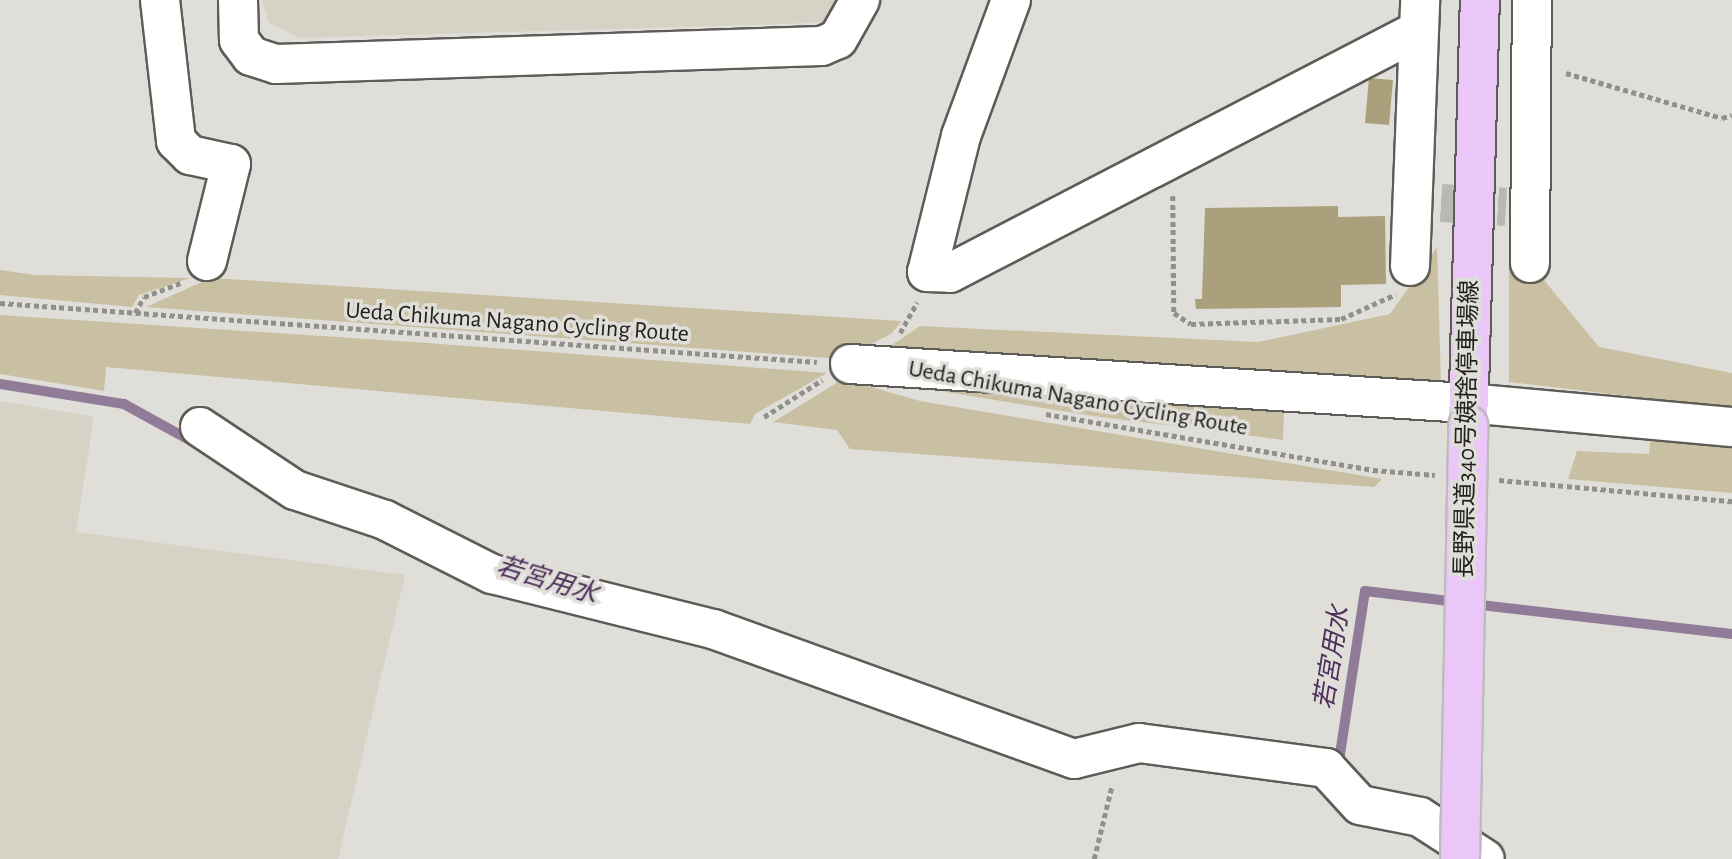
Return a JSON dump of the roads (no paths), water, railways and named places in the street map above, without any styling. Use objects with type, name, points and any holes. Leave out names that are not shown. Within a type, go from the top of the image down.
[{"type":"main road","name":"長野県道340号姨捨停車場線","points":[[1460,859],[1467,414],[1480,0]]},
{"type":"street","points":[[160,0],[176,141],[190,155],[231,164],[207,261]]},
{"type":"street","points":[[238,0],[239,40],[251,56],[276,64],[822,47],[838,39],[860,0]]},
{"type":"street","points":[[1011,0],[961,136],[927,272],[950,273],[1418,16],[1426,202],[1410,266]]},
{"type":"street","points":[[1531,263],[1519,206],[1532,0]]},
{"type":"street","points":[[850,364],[1467,414],[1732,427]]},
{"type":"street","points":[[201,427],[295,490],[385,520],[492,574],[713,629],[1074,760],[1139,743],[1326,768],[1360,805],[1420,817],[1485,859]]},
{"type":"waterway","name":"若宮用水","points":[[0,384],[124,404],[191,441]]},
{"type":"waterway","name":"若宮用水","points":[[1325,755],[1340,754],[1365,591],[1457,602]]},
{"type":"waterway","name":"若宮用水","points":[[1472,604],[1732,634]]},
{"type":"tunnel","points":[[1441,203],[1506,207]]}]
